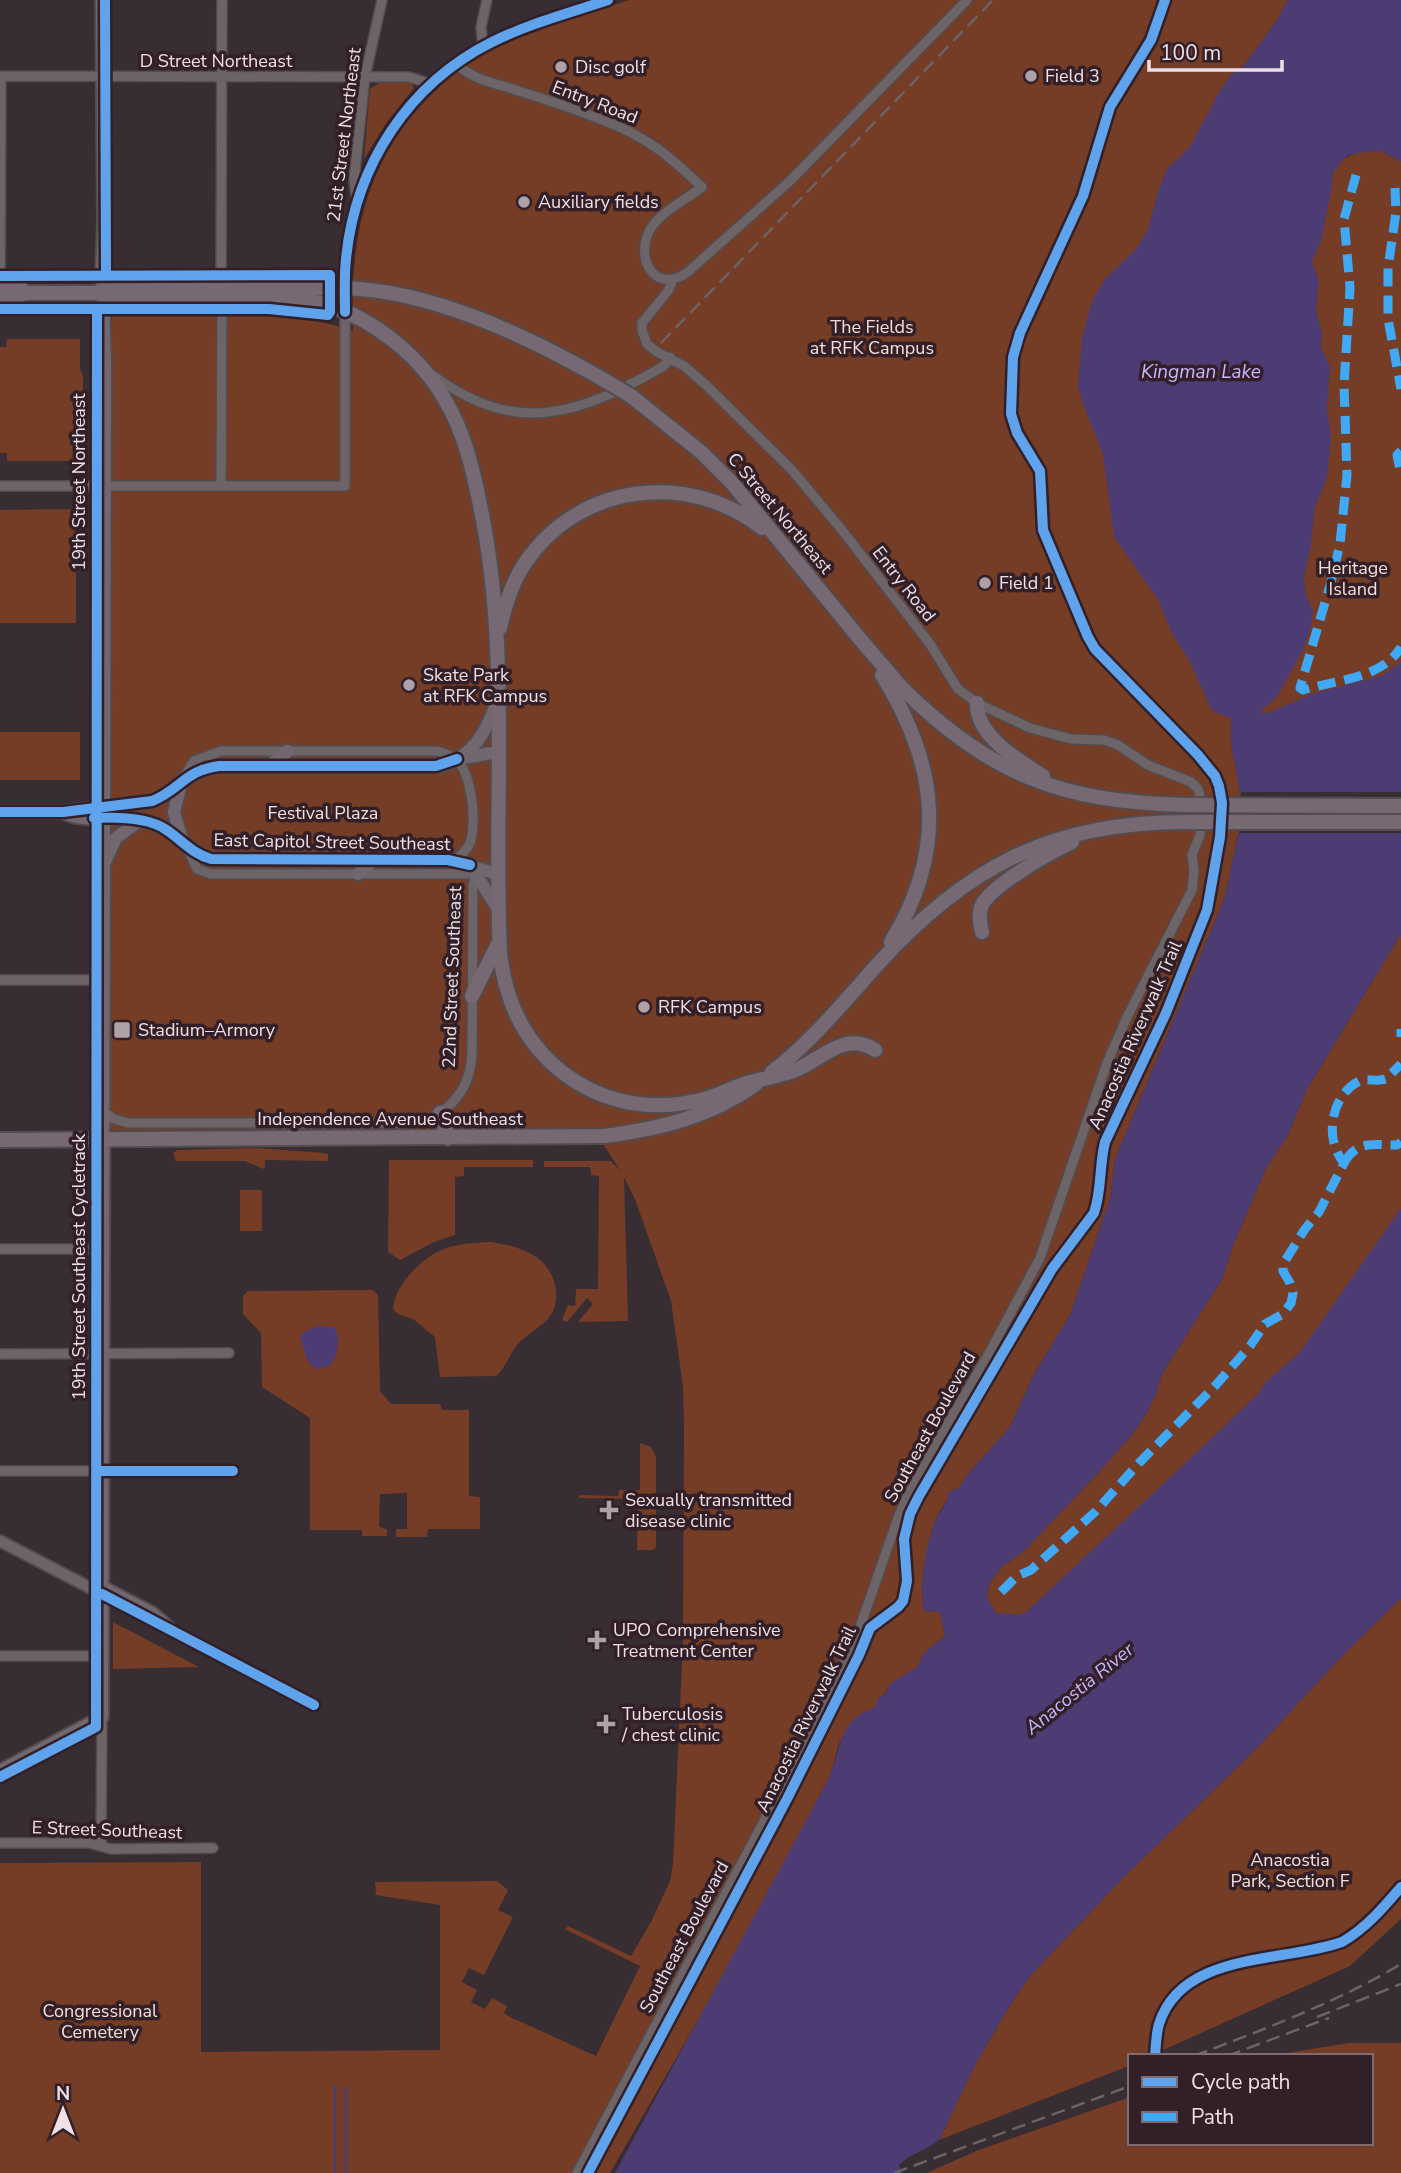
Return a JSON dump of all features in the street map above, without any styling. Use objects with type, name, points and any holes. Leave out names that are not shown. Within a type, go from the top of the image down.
[{"type":"main road","name":"19th Street Northeast","points":[[102,0],[102,1717]]},
{"type":"main road","name":"C Street Northeast","points":[[0,288],[20,288],[24,293]]},
{"type":"main road","name":"C Street Northeast","points":[[0,299],[13,299],[24,293],[103,293],[115,288],[312,302],[345,312],[400,346],[434,383],[450,409],[468,456],[481,511],[494,594],[496,643]]},
{"type":"main road","name":"C Street Northeast","points":[[221,294],[345,288],[397,296],[477,318],[538,344],[631,396],[701,452],[732,483],[860,639],[931,717],[958,739],[1020,774],[1052,787],[1120,801],[1184,805],[1401,806]]},
{"type":"main road","points":[[472,996],[499,943],[496,643],[505,608],[520,571],[536,548],[553,531],[584,509],[604,500],[635,493],[686,493],[717,501],[769,531]]},
{"type":"main road","points":[[494,594],[520,571]]},
{"type":"main road","points":[[860,639],[899,702],[912,729],[925,769],[929,802],[928,838],[921,873],[903,921],[875,967]]},
{"type":"main road","points":[[457,759],[484,735],[497,701]]},
{"type":"main road","points":[[977,703],[979,719],[984,728],[1003,747],[1049,780],[1083,795]]},
{"type":"main road","points":[[269,766],[288,751]]},
{"type":"main road","points":[[0,812],[63,812],[84,808],[103,812],[152,801],[199,770],[212,767],[436,766],[457,759],[498,752]]},
{"type":"main road","points":[[182,780],[174,812],[177,831],[185,845]]},
{"type":"main road","name":"East Capitol Street Southeast","points":[[103,812],[163,827],[198,855],[217,860],[454,861],[473,870]]},
{"type":"main road","points":[[102,868],[116,838],[139,821]]},
{"type":"main road","name":"Independence Avenue Southeast","points":[[0,1140],[103,1140],[240,1131],[356,1130],[448,1138],[604,1136],[664,1126],[767,1076],[812,1038],[875,967],[938,905],[995,866],[1061,838],[1116,825],[1185,822],[1401,822]]},
{"type":"main road","points":[[982,932],[981,907],[1022,870],[1082,836],[1116,825]]},
{"type":"main road","points":[[358,874],[374,860]]},
{"type":"main road","points":[[473,870],[498,874]]},
{"type":"main road","points":[[473,870],[498,909]]},
{"type":"main road","name":"Independence Avenue Southeast","points":[[499,943],[507,993],[519,1022],[536,1046],[558,1069],[608,1097],[630,1103],[670,1106],[718,1101]]},
{"type":"main road","points":[[767,1076],[798,1069],[847,1043],[865,1044],[875,1050]]},
{"type":"main road","points":[[440,1113],[448,1138]]},
{"type":"main road","points":[[102,1591],[152,1613],[169,1628]]},
{"type":"main road","points":[[0,1771],[102,1717]]},
{"type":"street","points":[[0,486],[221,486],[222,0]]},
{"type":"street","name":"21st Street Northeast","points":[[221,486],[345,486],[345,288],[348,244],[357,202],[354,180],[365,76],[382,0]]},
{"type":"street","points":[[483,47],[481,27],[487,0]]},
{"type":"street","points":[[357,202],[383,142],[406,110],[431,84],[483,47],[515,32],[608,0]]},
{"type":"street","name":"Entry Road","points":[[456,64],[478,79],[567,107],[639,136],[657,146],[702,187],[656,222],[647,238],[649,269],[662,279],[673,280],[689,271],[790,181],[967,0]]},
{"type":"street","name":"D Street Northeast","points":[[1,76],[365,76],[413,77],[431,84]]},
{"type":"street","points":[[0,288],[1,76]]},
{"type":"street","name":"Entry Road","points":[[673,280],[668,291],[642,323],[648,344],[657,352],[684,366],[706,384],[781,457],[842,530],[930,644],[958,689],[977,703],[1051,735],[1071,739],[1104,740],[1118,744],[1148,765],[1191,782],[1198,789],[1201,800],[1200,835]]},
{"type":"street","points":[[421,367],[458,394],[499,410],[531,414],[566,411],[599,401],[664,366],[670,357]]},
{"type":"street","points":[[182,780],[194,761],[228,751],[432,750],[457,759]]},
{"type":"street","name":"22nd Street Southeast","points":[[454,861],[470,843],[472,814],[471,789],[457,759]]},
{"type":"street","name":"Southeast Boulevard","points":[[576,2173],[813,1729],[860,1627],[899,1515],[915,1479],[987,1357],[1040,1258],[1107,1063],[1127,1017],[1192,890],[1192,855],[1200,835]]},
{"type":"street","name":"East Capitol Street Southeast","points":[[185,845],[197,869],[211,874],[358,874],[473,870]]},
{"type":"street","name":"22nd Street Southeast","points":[[440,1113],[459,1096],[469,1076],[472,1054],[473,870]]},
{"type":"street","points":[[0,980],[102,980]]},
{"type":"street","name":"Independence Avenue Southeast","points":[[103,1111],[114,1119],[128,1123],[240,1131]]},
{"type":"street","name":"Independence Avenue Southeast","points":[[356,1130],[414,1122],[440,1113]]},
{"type":"street","points":[[0,1250],[103,1249]]},
{"type":"street","points":[[0,1354],[229,1353]]},
{"type":"street","points":[[0,1471],[233,1471]]},
{"type":"street","points":[[0,1541],[102,1591]]},
{"type":"street","points":[[169,1628],[314,1705]]},
{"type":"street","points":[[0,1656],[102,1656]]},
{"type":"street","points":[[101,1846],[102,1717]]},
{"type":"street","name":"E Street Southeast","points":[[0,1843],[89,1843],[111,1849],[213,1848]]},
{"type":"green space","name":"RFK Campus","points":[[629,0],[1288,0],[1246,63],[1139,552],[1231,718],[1231,743],[1240,792],[1239,831],[1225,897],[1115,1159],[1110,1199],[1070,1315],[1033,1376],[1010,1427],[959,1488],[953,1490],[935,1520],[924,1567],[922,1589],[924,1611],[940,1612],[945,1636],[924,1653],[917,1667],[888,1688],[875,1708],[859,1718],[841,1739],[829,1778],[728,1968],[610,2173],[0,2173],[0,1863],[201,1862],[201,2052],[440,2050],[440,1905],[376,1895],[375,1882],[497,1881],[508,1890],[498,1910],[513,1917],[484,1975],[469,1968],[462,1982],[477,1990],[471,2002],[485,2009],[492,1998],[507,2006],[504,2013],[508,2016],[596,2056],[640,1966],[565,1929],[568,1926],[631,1956],[670,1881],[683,1641],[683,1386],[671,1301],[635,1199],[624,1177],[628,1321],[578,1322],[593,1304],[587,1298],[567,1322],[562,1320],[568,1305],[575,1306],[576,1289],[598,1289],[599,1176],[591,1175],[590,1167],[544,1167],[544,1161],[611,1161],[621,1172],[594,1129],[110,1130],[112,316],[234,313],[295,318],[353,331],[355,260],[360,226],[369,195],[381,164],[398,135],[419,108],[458,71],[495,46]]},
{"type":"green space","points":[[379,83],[411,83],[414,88],[386,123],[364,159],[370,89]]},
{"type":"green space","name":"Heritage Island","points":[[1381,151],[1401,162],[1401,666],[1399,670],[1268,719],[1259,713],[1186,392],[1328,201],[1336,166],[1353,154]]},
{"type":"green space","points":[[7,339],[80,339],[83,452],[80,452],[80,461],[7,461],[7,453],[0,453],[0,347],[6,347]]},
{"type":"green space","points":[[69,509],[76,516],[76,623],[0,623],[0,510]]},
{"type":"green space","points":[[0,732],[80,732],[80,780],[0,780]]},
{"type":"green space","points":[[1401,934],[1401,1345],[1116,1529],[1025,1613],[996,1613],[987,1598],[992,1579],[1003,1566],[1024,1551],[1098,1473],[1143,1419],[1155,1397],[1162,1374],[1222,1279],[1232,1248],[1266,1168],[1288,1135],[1306,1091]]},
{"type":"green space","points":[[257,1148],[324,1153],[328,1154],[328,1161],[265,1160],[263,1169],[245,1161],[176,1161],[173,1153],[178,1150]]},
{"type":"green space","points":[[389,1160],[533,1160],[533,1167],[464,1167],[464,1176],[455,1177],[455,1235],[434,1242],[400,1260],[388,1252]]},
{"type":"green space","points":[[240,1190],[262,1190],[262,1231],[240,1231]]},
{"type":"green space","points":[[491,1242],[524,1250],[541,1261],[553,1278],[556,1290],[553,1311],[517,1345],[496,1376],[440,1377],[435,1337],[413,1319],[398,1314],[393,1309],[398,1291],[410,1274],[433,1254],[453,1246]]},
{"type":"green space","points":[[373,1290],[378,1295],[380,1391],[391,1404],[440,1404],[442,1410],[469,1410],[469,1496],[480,1497],[480,1529],[428,1529],[427,1537],[396,1537],[396,1529],[407,1529],[407,1493],[380,1494],[379,1526],[387,1530],[387,1536],[362,1536],[362,1530],[310,1530],[310,1418],[262,1387],[261,1333],[243,1314],[243,1296],[248,1291]]},
{"type":"green space","points":[[640,1443],[651,1447],[656,1457],[656,1547],[653,1550],[637,1550],[638,1499],[579,1498],[579,1495],[618,1496],[619,1490],[640,1490]]},
{"type":"green space","name":"Anacostia Park, Section F","points":[[1401,1598],[1401,1919],[1350,1966],[1154,2054],[1128,2054],[1128,2066],[1121,2069],[939,2140],[975,2065],[1031,1975],[1121,1880],[1253,1752],[1345,1653]]},
{"type":"green space","points":[[113,1622],[199,1667],[113,1669]]},
{"type":"green space","points":[[1349,2043],[1401,2043],[1401,2173],[927,2173],[976,2151],[1128,2098],[1128,2145],[1373,2145],[1373,2054],[1281,2054]]},
{"type":"water","points":[[1288,0],[1401,0],[1401,162],[1381,151],[1371,151],[1348,155],[1333,173],[1321,241],[1312,261],[1319,281],[1316,309],[1322,335],[1321,347],[1330,366],[1327,408],[1331,436],[1327,478],[1315,507],[1304,577],[1306,595],[1313,611],[1311,627],[1303,650],[1277,697],[1259,712],[1267,713],[1312,694],[1383,675],[1401,662],[1401,934],[1306,1091],[1288,1135],[1266,1168],[1232,1248],[1222,1279],[1162,1374],[1155,1397],[1143,1419],[1098,1473],[1024,1551],[1003,1566],[988,1587],[987,1598],[996,1613],[1025,1613],[1195,1454],[1258,1394],[1265,1383],[1300,1352],[1401,1208],[1401,1598],[1345,1653],[1253,1752],[1121,1880],[1031,1975],[975,2065],[939,2140],[903,2161],[899,2165],[902,2173],[615,2173],[829,1778],[848,1727],[854,1719],[875,1708],[877,1700],[886,1693],[890,1684],[917,1667],[924,1653],[945,1636],[940,1612],[924,1611],[922,1589],[928,1545],[935,1521],[948,1500],[947,1493],[959,1488],[1010,1427],[1033,1376],[1070,1315],[1110,1199],[1115,1159],[1225,897],[1239,831],[1240,792],[1231,743],[1231,718],[1212,711],[1157,598],[1114,537],[1103,455],[1078,385],[1082,338],[1092,301],[1105,279],[1136,249],[1148,230],[1167,169],[1189,148],[1221,89],[1231,75],[1246,63]]},
{"type":"water","points":[[317,1326],[334,1327],[338,1345],[330,1366],[315,1369],[307,1360],[300,1337]]},
{"type":"pier","points":[[1241,792],[1401,792],[1401,833],[1239,833]]},
{"type":"waterway","points":[[335,2086],[335,2173]]},
{"type":"waterway","points":[[346,2087],[346,2173]]},
{"type":"railway","points":[[661,343],[993,0]]},
{"type":"railway","points":[[1199,2054],[1325,2003],[1401,1964]]},
{"type":"railway","points":[[1317,2017],[1401,1984]]},
{"type":"railway","points":[[1232,2054],[1329,2018]]},
{"type":"railway","points":[[894,2173],[1128,2087]]},
{"type":"marked path","points":[[1356,175],[1344,219],[1350,288],[1344,385],[1347,475],[1340,544],[1300,688],[1303,690],[1370,672],[1393,658],[1401,647]]},
{"type":"marked path","points":[[1395,188],[1396,212],[1388,268],[1388,319],[1401,389]]},
{"type":"marked path","points":[[1401,451],[1397,455],[1401,475]]},
{"type":"marked path","points":[[1401,1029],[1401,1037]]},
{"type":"marked path","points":[[1001,1592],[1017,1576],[1031,1570],[1095,1512],[1215,1386],[1250,1346],[1265,1324],[1283,1314],[1291,1303],[1293,1293],[1283,1271],[1283,1264],[1319,1212],[1344,1163],[1334,1143],[1332,1131],[1336,1107],[1349,1088],[1359,1081],[1386,1079],[1401,1064]]},
{"type":"marked path","points":[[1344,1163],[1354,1150],[1360,1147],[1397,1145],[1401,1142]]},
{"type":"cycle path","points":[[105,0],[106,271]]},
{"type":"cycle path","points":[[345,312],[346,259],[351,225],[361,192],[391,131],[411,105],[435,81],[492,42],[534,24],[608,0]]},
{"type":"cycle path","name":"Anacostia Riverwalk Trail","points":[[588,2173],[787,1799],[870,1628],[903,1601],[907,1581],[904,1539],[910,1514],[919,1496],[1052,1269],[1094,1213],[1105,1142],[1166,1013],[1207,910],[1220,837],[1222,803],[1219,786],[1215,776],[1198,755],[1095,649],[1088,637],[1043,530],[1040,471],[1017,433],[1011,414],[1013,357],[1020,333],[1083,196],[1110,107],[1151,40],[1165,0]]},
{"type":"cycle path","points":[[0,276],[330,275],[330,312],[328,315],[269,309],[0,309]]},
{"type":"cycle path","name":"19th Street Southeast Cycletrack","points":[[0,1777],[96,1727],[97,310]]},
{"type":"cycle path","points":[[0,812],[63,812],[152,801],[190,776],[219,766],[436,766],[457,759]]},
{"type":"cycle path","points":[[94,818],[140,820],[158,825],[192,850],[211,859],[448,860],[470,865]]},
{"type":"cycle path","points":[[102,1471],[233,1471]]},
{"type":"cycle path","points":[[102,1594],[314,1705]]},
{"type":"cycle path","points":[[1155,2054],[1159,2024],[1171,2000],[1189,1983],[1211,1972],[1237,1964],[1342,1942],[1366,1924],[1401,1887]]},
{"type":"place","name":"Disc golf","points":[[561,67]]},
{"type":"place","name":"Field 3","points":[[1031,76]]},
{"type":"place","name":"Auxiliary fields","points":[[524,202]]},
{"type":"place","name":"Field 1","points":[[985,583]]},
{"type":"place","name":"Skate Park at RFK Campus","points":[[409,685]]},
{"type":"place","name":"RFK Campus","points":[[644,1007]]},
{"type":"place","name":"Stadium–Armory","points":[[122,1030]]},
{"type":"place","name":"Sexually transmitted disease clinic","points":[[609,1510]]},
{"type":"place","name":"UPO Comprehensive Treatment Center","points":[[597,1640]]},
{"type":"place","name":"Tuberculosis / chest clinic","points":[[606,1724]]},
{"type":"park label","name":"The Fields at RFK Campus","points":[[872,337]]},
{"type":"park label","name":"Festival Plaza","points":[[323,813]]},
{"type":"park label","name":"Congressional Cemetery","points":[[100,2021]]},
{"type":"water label","name":"Kingman Lake","points":[[1201,371]]},
{"type":"water label","name":"Anacostia River","points":[[1079,1688]]}]
